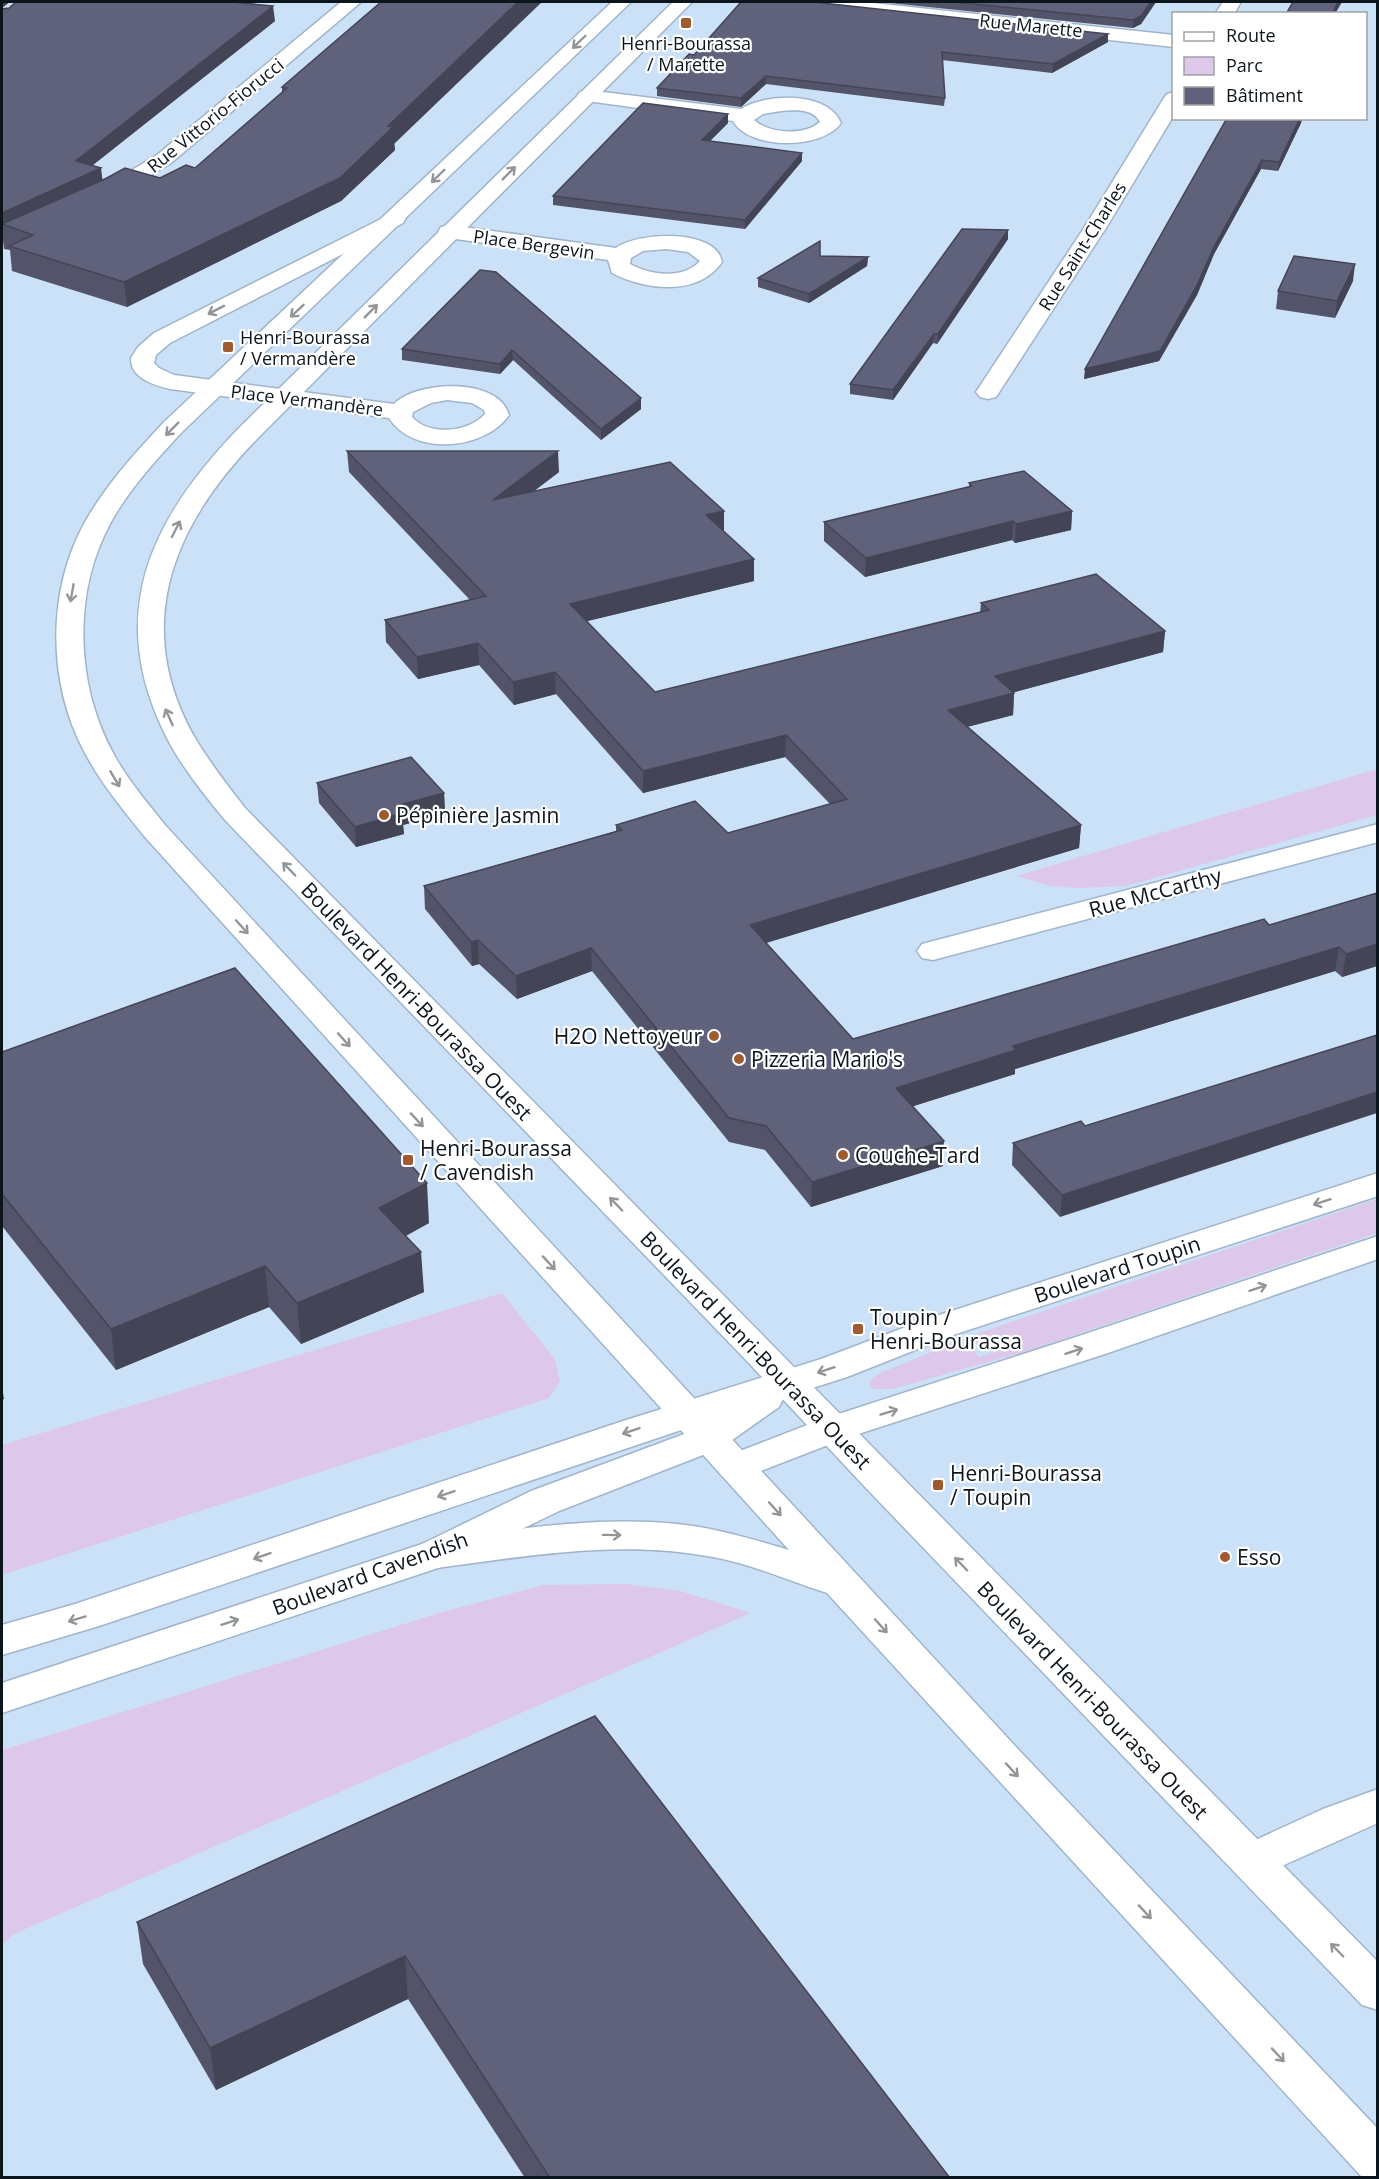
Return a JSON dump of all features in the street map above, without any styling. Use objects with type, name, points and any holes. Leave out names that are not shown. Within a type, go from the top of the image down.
[{"type":"main road","name":"Rue Vittorio-Fiorucci","points":[[90,201],[142,174],[164,159],[352,2]]},
{"type":"main road","points":[[622,2],[214,389],[155,447],[117,492],[97,525],[75,578],[68,626],[73,672],[83,711],[97,748],[122,790],[155,831],[377,1077],[1001,1758],[1377,2162]]},
{"type":"main road","name":"Boulevard Henri-Bourassa Ouest","points":[[683,2],[285,397],[233,450],[203,485],[183,516],[164,556],[152,596],[149,632],[157,685],[172,725],[198,769],[235,814],[750,1342],[787,1383],[1377,1992]]},
{"type":"main road","name":"Rue Marette","points":[[816,2],[1172,41]]},
{"type":"main road","points":[[587,96],[745,116]]},
{"type":"main road","name":"Rue Saint-Charles","points":[[988,392],[1095,228],[1172,100]]},
{"type":"main road","points":[[214,389],[161,379],[144,367],[141,360],[144,352],[162,338],[395,218]]},
{"type":"main road","name":"Place Bergevin","points":[[449,232],[620,255]]},
{"type":"main road","name":"Place Vermandère","points":[[214,389],[401,412]]},
{"type":"main road","name":"Rue McCarthy","points":[[933,951],[1377,833]]},
{"type":"main road","name":"Boulevard Toupin","points":[[787,1383],[834,1368],[940,1327],[1377,1184]]},
{"type":"main road","points":[[735,1467],[833,1429],[1092,1346],[1377,1247]]},
{"type":"main road","name":"Boulevard Cavendish","points":[[2,1698],[436,1554],[787,1383]]},
{"type":"main road","name":"Boulevard Cavendish","points":[[2,1640],[697,1426]]},
{"type":"main road","points":[[436,1554],[575,1537],[670,1538],[714,1544],[742,1551],[841,1582]]},
{"type":"main road","points":[[1251,1861],[1377,1805]]},
{"type":"green space","points":[[1377,769],[1377,815],[1126,886],[1079,888],[1050,886],[1016,876]]},
{"type":"green space","points":[[1377,1199],[1377,1233],[1030,1350],[893,1389],[873,1389],[870,1385],[872,1378],[880,1373],[976,1334]],"holes":[[[1000,1335],[1009,1347],[979,1357],[970,1345]]]},
{"type":"green space","points":[[502,1293],[555,1359],[560,1381],[549,1398],[2,1575],[2,1445]]},
{"type":"green space","points":[[625,1584],[680,1591],[751,1613],[14,1934],[2,1945],[2,1750],[439,1613],[543,1585]]},
{"type":"building","points":[[16,2],[232,2],[273,6],[76,161],[101,168],[2,213],[2,9],[9,8]]},
{"type":"building","points":[[381,2],[518,2],[388,126],[393,127],[340,178],[124,282],[9,246],[33,235],[2,224],[125,168],[160,178],[186,165],[195,168],[287,88],[282,87]]},
{"type":"building","points":[[741,2],[813,2],[1108,34],[1053,64],[942,52],[945,98],[766,76],[741,98],[657,88],[689,54],[694,55]]},
{"type":"building","points":[[954,2],[1151,2],[1141,16],[1133,20]]},
{"type":"building","points":[[1293,2],[1338,2],[1333,12],[1287,12]]},
{"type":"building","points":[[643,103],[728,114],[702,140],[802,153],[745,220],[553,196]]},
{"type":"building","points":[[1226,120],[1299,120],[1279,162],[1262,160],[1160,351],[1085,369]]},
{"type":"building","points":[[962,229],[1008,230],[938,334],[934,334],[893,390],[850,384]]},
{"type":"building","points":[[820,241],[820,256],[868,257],[809,294],[758,278]]},
{"type":"building","points":[[1294,256],[1355,264],[1337,301],[1278,291]]},
{"type":"building","points":[[480,270],[496,272],[641,398],[601,429],[512,350],[500,364],[402,349]]},
{"type":"building","points":[[347,451],[558,451],[493,500],[670,462],[724,511],[706,515],[754,559],[570,604],[655,692],[989,610],[981,603],[1096,574],[1165,631],[995,676],[1014,693],[948,710],[1081,825],[750,925],[853,1039],[1264,919],[1269,925],[1377,893],[1377,944],[1346,954],[1339,947],[1013,1046],[1016,1050],[896,1088],[944,1141],[812,1182],[766,1126],[729,1118],[591,948],[516,976],[478,940],[471,942],[424,886],[622,830],[616,825],[695,801],[728,833],[847,799],[786,735],[643,771],[555,672],[513,682],[478,643],[417,657],[385,620],[486,596]]},
{"type":"building","points":[[1024,471],[1072,511],[1016,524],[1013,521],[866,558],[824,522],[972,486],[969,483]]},
{"type":"building","points":[[411,757],[444,793],[396,806],[403,813],[355,827],[317,783]]},
{"type":"building","points":[[235,968],[427,1183],[379,1208],[421,1252],[297,1303],[265,1266],[111,1329],[2,1194],[2,1052]]},
{"type":"building","points":[[1377,1035],[1377,1092],[1062,1195],[1013,1143],[1081,1121],[1085,1126]]},
{"type":"building","points":[[595,1716],[950,2178],[550,2178],[405,1956],[210,2048],[137,1922]]},
{"type":"place","name":"Henri-Bourassa / Marette","points":[[686,23]]},
{"type":"place","name":"Henri-Bourassa / Vermandère","points":[[228,347]]},
{"type":"place","name":"Pépinière Jasmin","points":[[384,815]]},
{"type":"place","name":"H2O Nettoyeur","points":[[714,1036]]},
{"type":"place","name":"Pizzeria Mario's","points":[[739,1059]]},
{"type":"place","name":"Couche-Tard","points":[[843,1155]]},
{"type":"place","name":"Henri-Bourassa / Cavendish","points":[[408,1160]]},
{"type":"place","name":"Toupin / Henri-Bourassa","points":[[858,1329]]},
{"type":"place","name":"Henri-Bourassa / Toupin","points":[[938,1485]]},
{"type":"place","name":"Esso","points":[[1225,1557]]}]
